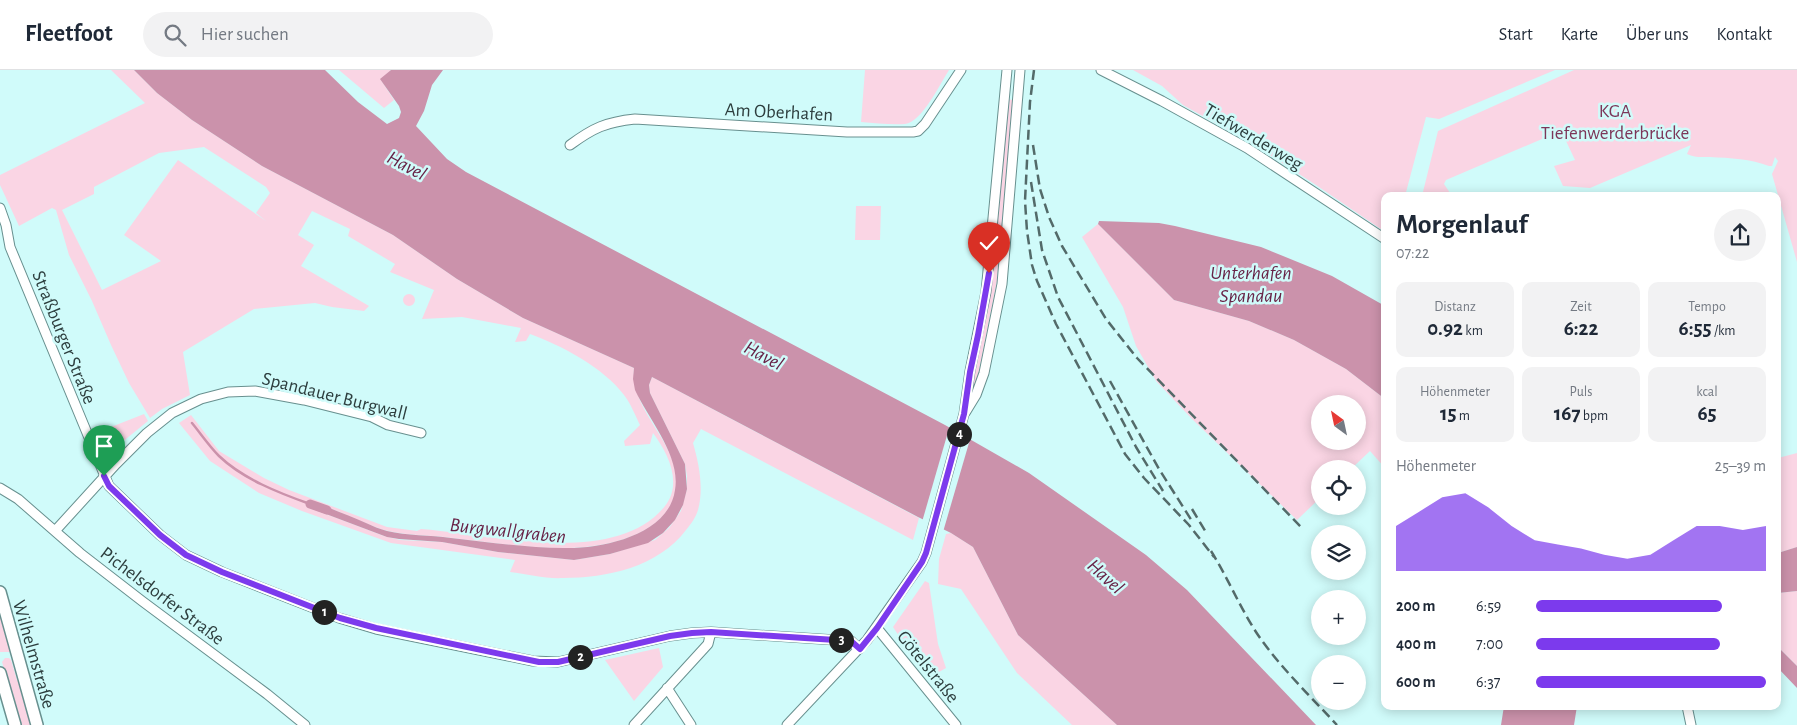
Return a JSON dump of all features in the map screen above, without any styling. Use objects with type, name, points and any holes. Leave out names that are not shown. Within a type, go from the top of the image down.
[{"type":"main road","name":"Wilhelmstraße","points":[[0,592],[37,725]]},
{"type":"main road","name":"Wilhelmstraße","points":[[0,673],[15,725]]},
{"type":"street","name":"Am Oberhafen","points":[[570,145],[590,130],[615,121],[634,119],[846,132],[913,132],[918,131],[925,124],[960,70]]},
{"type":"street","points":[[964,414],[970,372],[988,283],[1007,70]]},
{"type":"street","points":[[964,414],[976,395],[984,373],[1002,284],[1020,70]]},
{"type":"street","name":"Tiefwerderweg","points":[[1101,70],[1247,148],[1381,236]]},
{"type":"street","name":"Straßburger Straße","points":[[0,208],[6,225],[10,247],[109,486],[136,514],[186,555],[222,572],[340,618],[376,628],[532,661],[558,662],[670,636],[711,632],[851,641],[860,649]]},
{"type":"street","name":"Spandauer Burgwall","points":[[55,531],[133,446],[172,413],[202,399],[228,392],[255,391],[304,400],[421,433]]},
{"type":"street","name":"Götelstraße","points":[[786,725],[860,649],[877,628],[922,562],[964,414]]},
{"type":"street","name":"Pichelsdorfer Straße","points":[[1,489],[18,499],[142,601],[305,725]]},
{"type":"street","name":"Götelstraße","points":[[877,628],[956,725]]},
{"type":"street","points":[[634,725],[708,644],[711,632]]},
{"type":"street","points":[[667,688],[691,725]]},
{"type":"street","points":[[1688,710],[1690,725]]},
{"type":"green space","points":[[111,70],[134,70],[157,93],[192,120],[262,166],[393,235],[457,279],[523,318],[634,368],[635,384],[640,399],[664,442],[675,472],[676,488],[671,504],[662,517],[649,528],[633,536],[616,541],[581,547],[508,545],[404,534],[378,528],[314,502],[318,511],[384,536],[400,540],[442,542],[498,552],[574,560],[610,554],[655,540],[669,528],[681,511],[687,489],[687,476],[685,464],[650,393],[649,385],[652,377],[919,518],[913,540],[701,429],[693,443],[699,468],[701,493],[698,510],[691,523],[674,543],[661,553],[630,568],[597,576],[557,578],[510,572],[515,560],[391,543],[302,511],[259,493],[210,461],[179,423],[191,415],[219,451],[264,478],[289,490],[387,527],[417,531],[421,529],[550,543],[584,542],[616,536],[643,525],[665,506],[673,488],[673,478],[664,450],[653,433],[650,444],[625,446],[624,441],[640,425],[624,395],[594,367],[555,344],[530,334],[526,341],[515,342],[521,328],[462,317],[422,319],[434,290],[390,272],[395,264],[348,236],[350,229],[312,211],[298,235],[314,245],[301,266],[369,306],[364,311],[315,303],[254,309],[183,352],[190,395],[162,409],[150,418],[129,383],[69,255],[56,210],[52,208],[19,226],[0,185],[0,175],[145,103]],"holes":[[[204,147],[266,187],[270,193],[256,213],[266,221],[178,160],[124,235],[161,261],[102,290],[62,210],[94,194],[94,187],[159,153]]]},
{"type":"green space","points":[[339,70],[391,70],[381,80],[394,100],[384,108]]},
{"type":"green space","points":[[865,70],[949,70],[930,102],[918,117],[905,124],[894,124],[861,122]]},
{"type":"green space","points":[[1133,70],[1555,70],[1439,119],[1426,117],[1406,192],[1381,192],[1381,229],[1251,143],[1183,105],[1162,86]]},
{"type":"green space","name":"KGA Tiefenwerderbrücke","points":[[1574,70],[1797,70],[1797,262],[1781,206],[1781,192],[1777,192],[1772,174],[1778,161],[1775,157],[1772,166],[1769,166],[1740,159],[1695,157],[1687,154],[1691,145],[1590,188],[1563,186],[1554,166],[1575,160],[1563,130],[1446,180],[1444,184],[1449,192],[1423,192],[1438,131]]},
{"type":"green space","points":[[1007,99],[1013,100],[997,281],[979,371],[972,393],[974,370],[986,317],[991,280]]},
{"type":"green space","points":[[856,206],[881,206],[880,240],[855,240]]},
{"type":"green space","points":[[1098,224],[1174,300],[1249,321],[1294,340],[1346,369],[1381,396],[1381,463],[1370,451],[1360,460],[1311,460],[1311,507],[1297,520],[1192,419],[1156,381],[1136,346],[1123,307],[1082,237]]},
{"type":"green space","points":[[411,294],[414,295],[414,305],[407,306],[404,305],[403,298],[404,295]]},
{"type":"green space","points":[[144,414],[148,421],[121,443],[104,435],[103,432],[106,429]]},
{"type":"green space","points":[[1797,453],[1797,547],[1781,552],[1781,457]]},
{"type":"green space","points":[[951,533],[973,547],[1018,635],[1117,725],[1072,725],[1017,673],[961,589],[938,584],[939,559],[946,534]]},
{"type":"green space","points":[[925,581],[929,583],[938,644],[946,668],[932,676],[903,642],[893,627]]},
{"type":"green space","points":[[1797,591],[1797,666],[1781,650],[1781,593]]},
{"type":"green space","points":[[0,608],[12,651],[11,652],[0,652]]},
{"type":"green space","points":[[659,648],[663,667],[634,701],[605,660]]},
{"type":"green space","points":[[5,658],[11,660],[34,725],[21,725],[2,662]]},
{"type":"water","name":"Havel","points":[[134,70],[325,70],[358,102],[387,124],[399,118],[401,112],[399,106],[380,79],[391,70],[443,70],[432,85],[424,111],[416,126],[447,159],[466,172],[945,425],[1029,473],[1146,555],[1187,590],[1316,725],[1117,725],[1018,635],[973,547],[951,533],[652,377],[649,385],[650,393],[685,464],[687,489],[683,505],[675,520],[663,533],[648,543],[610,554],[574,560],[498,552],[442,542],[387,537],[318,511],[313,501],[395,533],[522,546],[579,548],[614,542],[632,536],[647,528],[660,518],[670,505],[675,490],[676,477],[669,451],[635,390],[634,368],[523,318],[457,279],[393,235],[262,166],[192,120],[157,93]]},
{"type":"water","name":"Unterhafen Spandau","points":[[1099,221],[1159,223],[1261,247],[1332,276],[1381,304],[1381,396],[1346,369],[1294,340],[1249,321],[1174,300],[1098,224]]},
{"type":"water","points":[[1797,547],[1797,591],[1781,593],[1781,552]]},
{"type":"water","points":[[1781,650],[1797,666],[1797,688],[1781,671]]},
{"type":"water","points":[[1503,710],[1576,710],[1574,725],[1501,725]]},
{"type":"pier","points":[[950,425],[971,436],[943,532],[922,522]]},
{"type":"waterway","points":[[192,423],[219,456],[239,472],[274,490],[310,504]]},
{"type":"waterway","name":"Burgwallgraben","points":[[310,504],[327,510]]},
{"type":"railway","points":[[1034,70],[1030,102],[1025,201],[1032,265],[1037,281],[1056,324],[1125,454],[1144,478],[1189,525],[1214,557]]},
{"type":"railway","points":[[1033,145],[1040,189],[1049,217],[1062,246],[1106,319],[1137,358],[1301,527]]},
{"type":"railway","points":[[1031,182],[1042,250],[1058,297],[1136,447],[1163,491]]},
{"type":"railway","points":[[1110,381],[1159,469],[1192,521]]},
{"type":"railway","points":[[1192,509],[1207,534]]},
{"type":"railway","points":[[1211,551],[1258,635],[1286,670],[1337,725]]},
{"type":"route","points":[[104,476],[109,486],[136,514],[186,555],[222,572],[340,618],[376,628],[539,662],[558,662],[670,636],[711,632],[851,641],[860,649],[877,628],[922,562],[926,553],[964,414],[966,394],[989,273]]}]
